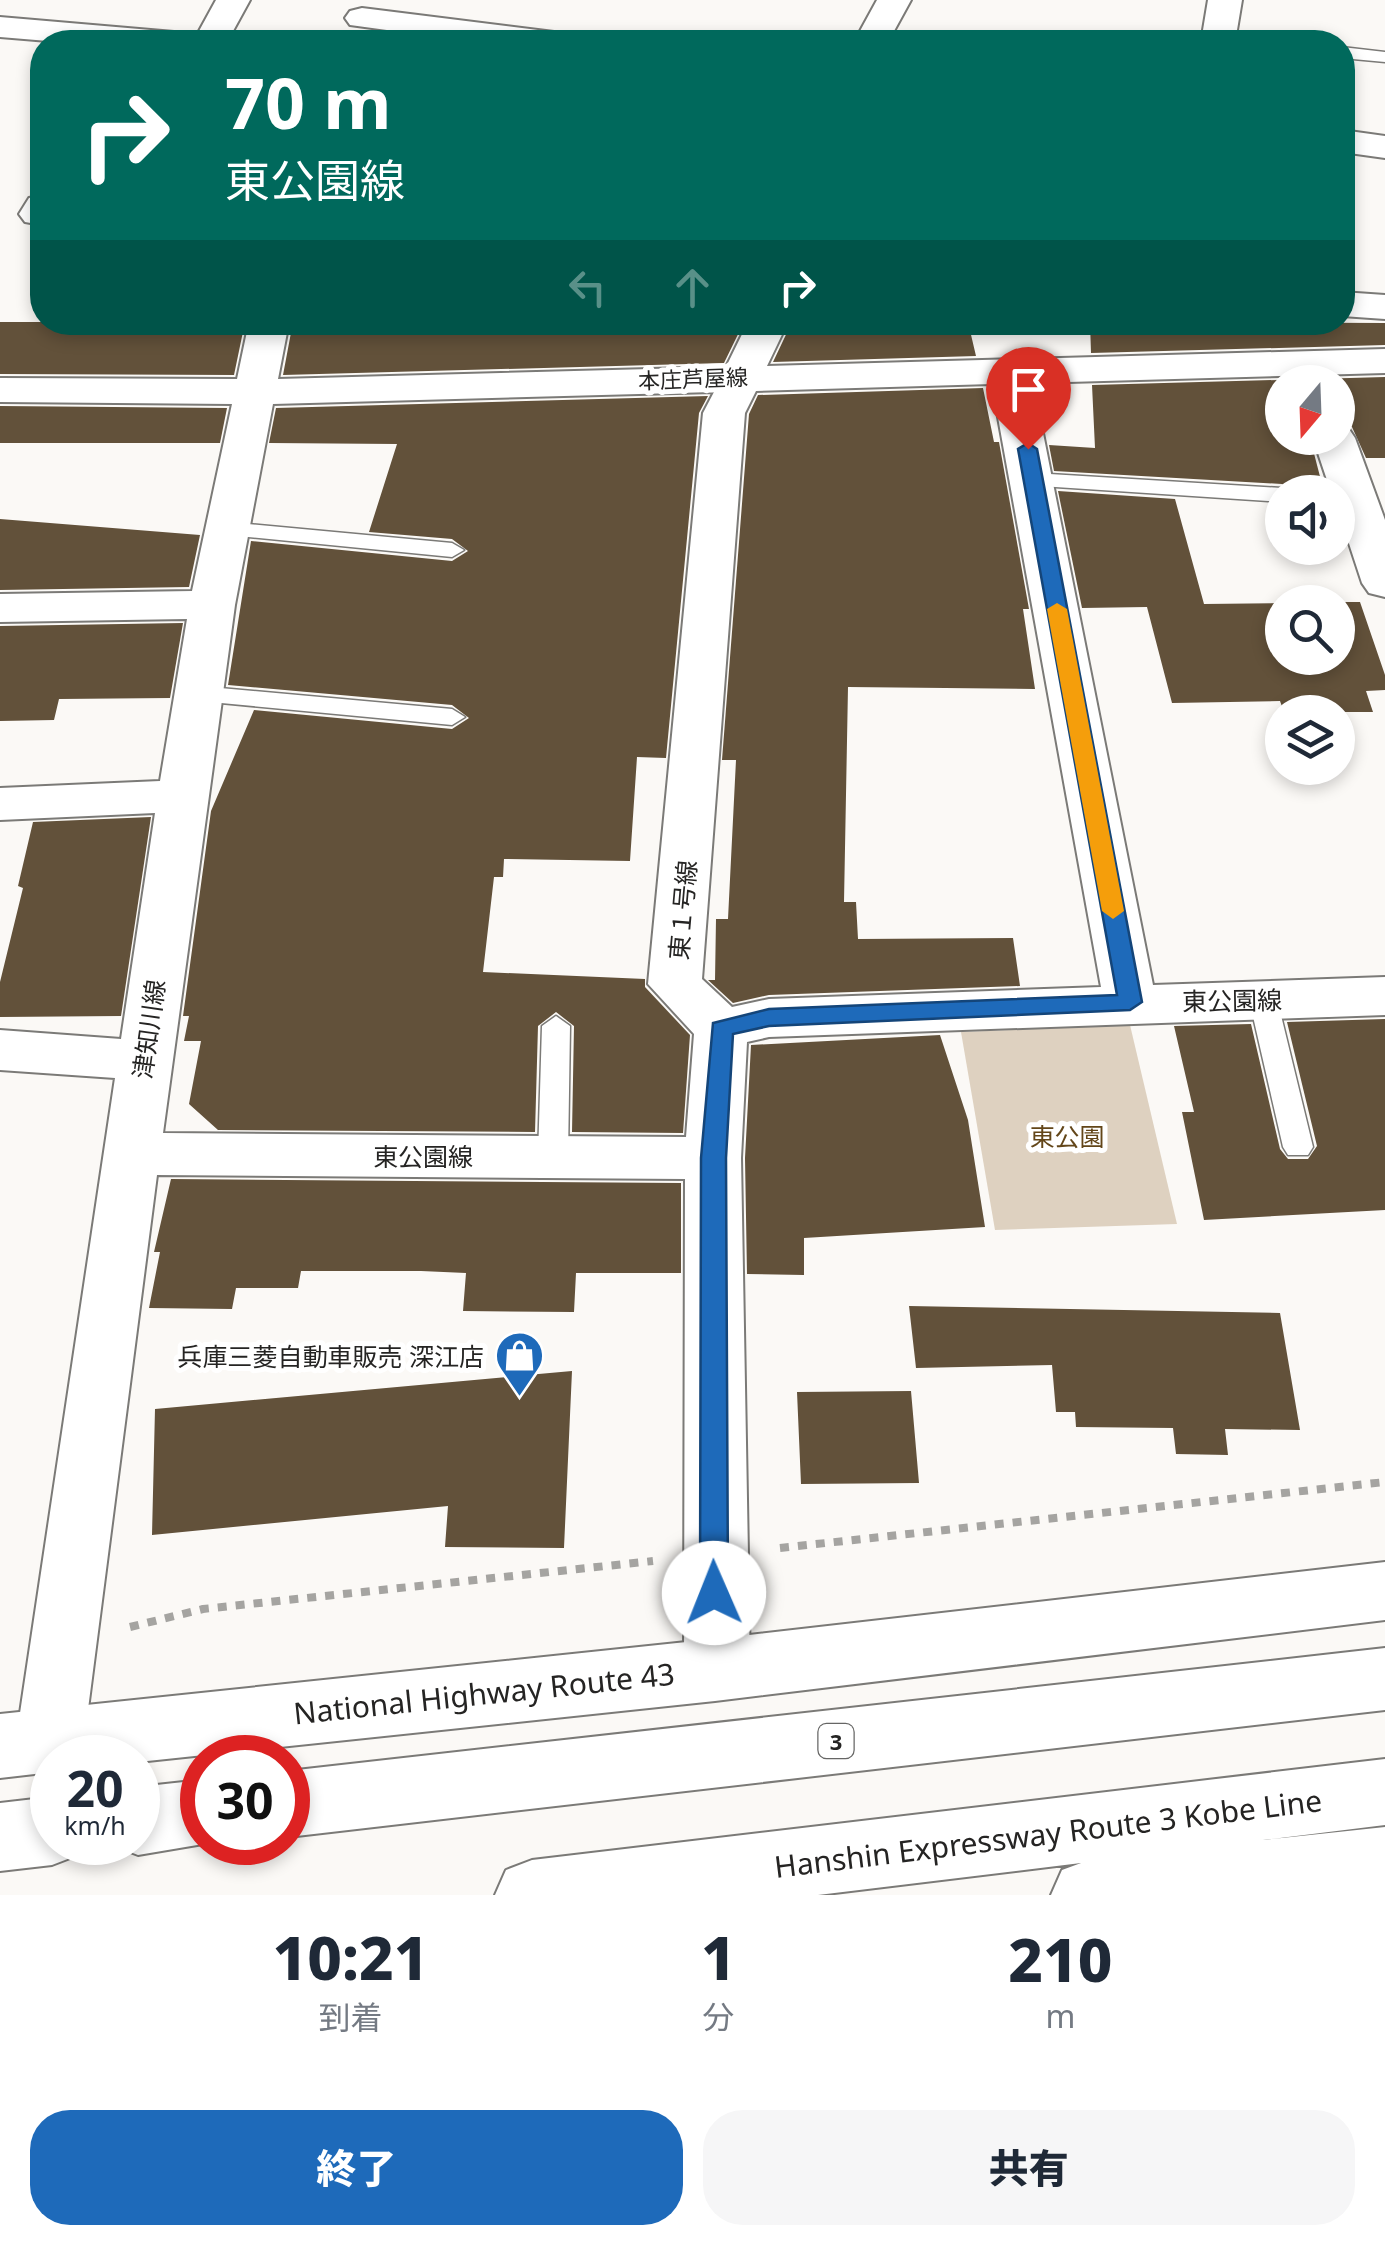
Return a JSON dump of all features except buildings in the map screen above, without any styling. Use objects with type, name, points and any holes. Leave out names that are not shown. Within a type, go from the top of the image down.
[{"type":"highway","name":"National Highway Route 43","points":[[25,1743],[115,1729],[716,1670],[1084,1622],[1385,1591]]},
{"type":"highway","name":"3","points":[[310,1801],[1385,1678]]},
{"type":"highway","name":"Hanshin Expressway Route 3 Kobe Line","points":[[532,1895],[1385,1792]]},
{"type":"highway","points":[[0,1837],[30,1834]]},
{"type":"highway","points":[[1088,1895],[1299,1883],[1385,1861]]},
{"type":"street","points":[[217,30],[234,0]]},
{"type":"street","points":[[878,30],[894,0]]},
{"type":"street","points":[[1220,30],[1225,0]]},
{"type":"street","points":[[359,20],[448,30]]},
{"type":"street","points":[[0,28],[30,31]]},
{"type":"street","points":[[1355,143],[1385,147]]},
{"type":"street","points":[[1355,305],[1385,307]]},
{"type":"street","name":"津知川線","points":[[25,1743],[132,1154],[212,606],[266,335]]},
{"type":"street","name":"東１号線","points":[[721,1029],[675,984],[724,413],[762,335]]},
{"type":"street","name":"本庄芦屋線","points":[[0,390],[253,392],[1010,368],[1068,351],[1385,361]]},
{"type":"street","points":[[1010,368],[1130,1002]]},
{"type":"street","points":[[1355,518],[1385,583]]},
{"type":"street","points":[[0,608],[212,606]]},
{"type":"street","points":[[0,804],[182,796]]},
{"type":"street","name":"東公園線","points":[[721,1029],[769,1018],[1130,1002],[1385,996]]},
{"type":"street","points":[[716,1670],[714,1158],[721,1029]]},
{"type":"street","points":[[0,1050],[144,1060]]},
{"type":"street","name":"東公園線","points":[[132,1154],[714,1158]]},
{"type":"lane","points":[[1355,54],[1385,57]]},
{"type":"lane","points":[[1033,480],[1265,494]]},
{"type":"lane","points":[[226,530],[452,550]]},
{"type":"lane","points":[[198,694],[452,717]]},
{"type":"lane","points":[[1263,999],[1298,1147]]},
{"type":"lane","points":[[552,1157],[556,1026]]},
{"type":"green space","name":"東公園","points":[[1130,1025],[1177,1224],[995,1230],[961,1032]]},
{"type":"slow traffic","points":[[1057,609],[1113,911]]},
{"type":"place","name":"兵庫三菱自動車販売 深江店","points":[[519,1398]]},
{"type":"route","points":[[714,1593],[714,1158],[721,1029],[769,1018],[1130,1002],[1028,449]]}]
